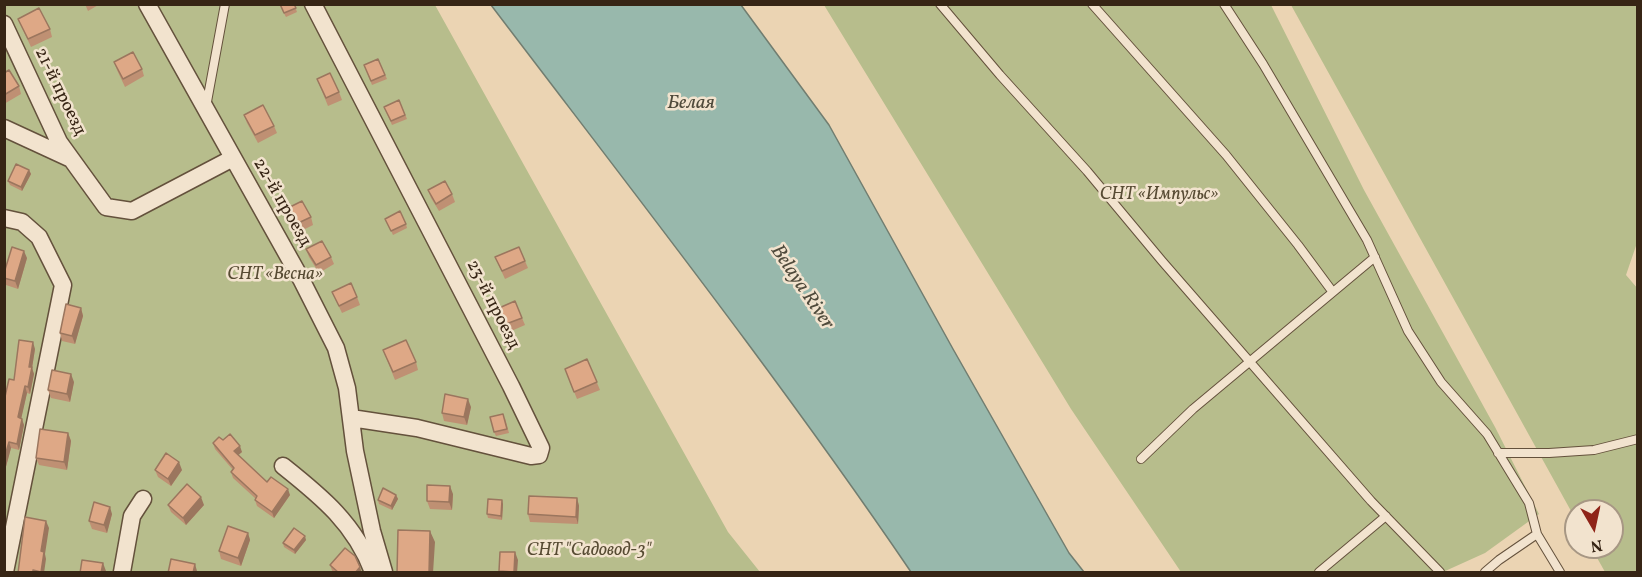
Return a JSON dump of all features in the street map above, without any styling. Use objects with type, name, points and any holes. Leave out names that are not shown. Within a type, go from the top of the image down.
[{"type":"street","name":"22-й проезд","points":[[147,4],[302,279],[336,348],[347,388],[355,451],[372,531],[384,573]]},
{"type":"street","name":"23-й проезд","points":[[313,4],[501,365],[541,448],[539,455],[531,456],[417,428],[351,418]]},
{"type":"street","name":"21-й проезд","points":[[4,24],[59,142],[106,207],[132,211],[233,158]]},
{"type":"street","points":[[4,128],[71,159]]},
{"type":"street","points":[[4,218],[22,222],[39,237],[63,285],[5,573]]},
{"type":"street","points":[[283,466],[337,511],[366,553],[373,573]]},
{"type":"street","points":[[122,573],[132,516],[143,499]]},
{"type":"lane","points":[[206,109],[225,4]]},
{"type":"lane","points":[[940,4],[1386,516],[1440,573]]},
{"type":"lane","points":[[1092,4],[1226,155],[1332,291]]},
{"type":"lane","points":[[1224,4],[1367,240],[1408,330],[1441,382],[1487,434],[1529,503],[1537,534],[1560,573]]},
{"type":"lane","points":[[1141,459],[1193,409],[1375,257]]},
{"type":"lane","points":[[1498,453],[1594,450],[1638,439]]},
{"type":"lane","points":[[1318,573],[1386,516]]},
{"type":"lane","points":[[1485,573],[1537,534]]},
{"type":"green space","name":"СНТ «Весна»","points":[[4,5],[435,5],[728,532],[760,572],[5,572]]},
{"type":"green space","name":"СНТ «Импульс»","points":[[824,5],[1271,5],[1364,190],[1495,427],[1539,514],[1485,553],[1443,572],[1181,572],[1071,409]]},
{"type":"green space","points":[[1291,5],[1637,5],[1638,240],[1626,275],[1638,289],[1637,572],[1605,572],[1598,559],[1624,559],[1624,499],[1564,499]]},
{"type":"water","name":"Белая","points":[[491,5],[741,5],[829,125],[1069,553],[1084,572],[911,572],[758,357]]},
{"type":"building","points":[[280,4],[294,4],[296,8],[284,13]]},
{"type":"building","points":[[39,8],[50,29],[28,39],[18,19]]},
{"type":"building","points":[[133,52],[142,69],[123,79],[114,62]]},
{"type":"building","points":[[378,59],[385,75],[371,81],[364,65]]},
{"type":"building","points":[[9,70],[19,86],[4,95],[4,73]]},
{"type":"building","points":[[330,73],[339,92],[326,98],[317,79]]},
{"type":"building","points":[[399,100],[405,115],[391,121],[384,107]]},
{"type":"building","points":[[263,105],[274,126],[255,135],[244,115]]},
{"type":"building","points":[[16,164],[29,170],[21,187],[8,181]]},
{"type":"building","points":[[445,181],[452,194],[436,204],[428,190]]},
{"type":"building","points":[[302,201],[311,217],[294,225],[286,209]]},
{"type":"building","points":[[400,211],[406,224],[391,231],[385,219]]},
{"type":"building","points":[[322,241],[331,257],[316,265],[306,249]]},
{"type":"building","points":[[12,247],[24,251],[15,281],[4,278]]},
{"type":"building","points":[[519,247],[525,261],[502,271],[495,257]]},
{"type":"building","points":[[351,283],[357,297],[339,306],[332,292]]},
{"type":"building","points":[[515,301],[522,318],[506,324],[499,308]]},
{"type":"building","points":[[66,304],[81,308],[72,336],[60,333]]},
{"type":"building","points":[[19,340],[33,342],[29,367],[32,367],[18,417],[22,419],[17,444],[9,442],[4,459],[4,401],[9,379],[14,380]]},
{"type":"building","points":[[406,340],[416,362],[393,372],[383,350]]},
{"type":"building","points":[[587,359],[597,382],[574,392],[565,369]]},
{"type":"building","points":[[52,370],[71,374],[67,394],[48,390]]},
{"type":"building","points":[[445,394],[468,399],[464,417],[442,413]]},
{"type":"building","points":[[503,414],[507,429],[494,432],[490,417]]},
{"type":"building","points":[[40,429],[68,433],[64,462],[36,458]]},
{"type":"building","points":[[230,434],[240,446],[234,451],[267,482],[271,477],[288,489],[272,512],[255,500],[257,496],[231,472],[234,468],[213,443],[219,437],[223,440]]},
{"type":"building","points":[[166,453],[179,462],[168,479],[155,470]]},
{"type":"building","points":[[187,484],[201,497],[183,518],[168,505]]},
{"type":"building","points":[[427,485],[450,486],[449,502],[427,501]]},
{"type":"building","points":[[383,488],[396,495],[391,506],[378,500]]},
{"type":"building","points":[[529,496],[577,498],[576,517],[528,514]]},
{"type":"building","points":[[488,499],[502,500],[501,516],[487,514]]},
{"type":"building","points":[[94,502],[110,507],[104,525],[89,521]]},
{"type":"building","points":[[25,517],[46,521],[41,551],[44,552],[41,572],[33,570],[33,573],[18,573]]},
{"type":"building","points":[[228,526],[248,533],[238,558],[219,551]]},
{"type":"building","points":[[294,528],[305,536],[294,550],[283,543]]},
{"type":"building","points":[[398,530],[430,531],[429,573],[397,573]]},
{"type":"building","points":[[345,548],[355,556],[360,567],[355,573],[339,573],[330,565]]},
{"type":"building","points":[[500,552],[515,552],[514,572],[499,571]]},
{"type":"building","points":[[171,559],[195,564],[193,573],[168,573]]},
{"type":"building","points":[[82,560],[103,563],[101,573],[80,573]]},
{"type":"water label","name":"Belaya River","points":[[801,288]]},
{"type":"park label","name":"СНТ \"Садовод-3\"","points":[[589,552]]}]
